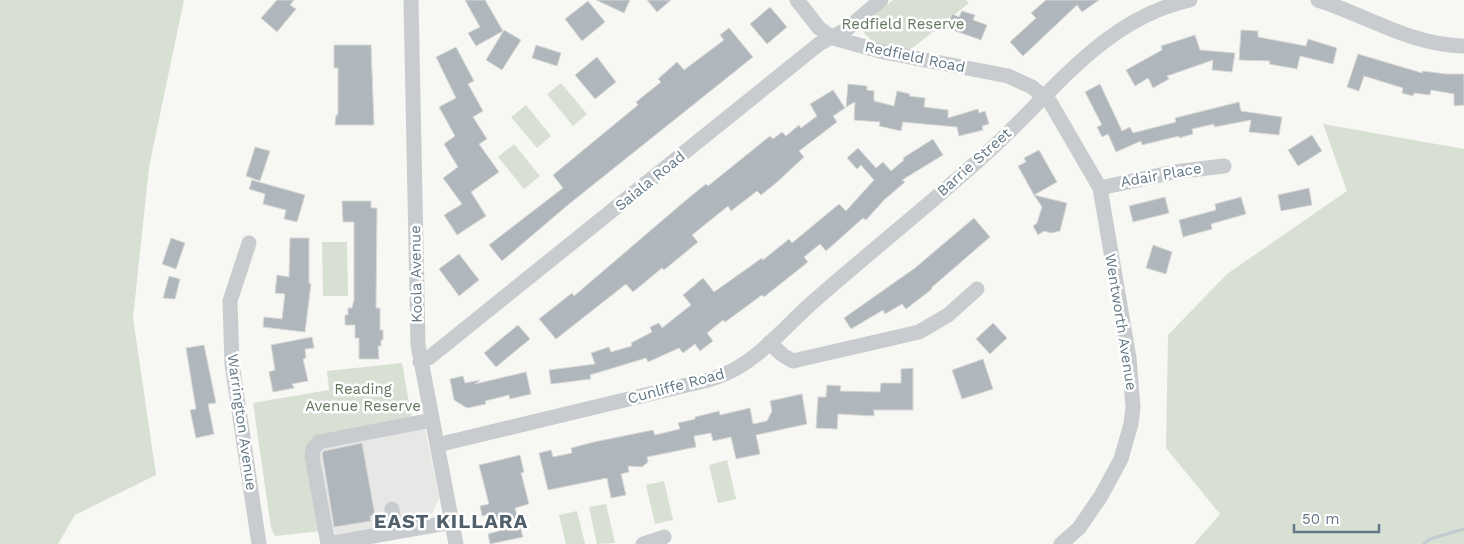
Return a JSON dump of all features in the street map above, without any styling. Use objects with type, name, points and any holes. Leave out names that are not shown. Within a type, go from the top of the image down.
[{"type":"street","name":"Koola Avenue","points":[[411,0],[418,345],[456,544]]},
{"type":"street","name":"Redfield Road","points":[[797,0],[819,28],[833,38],[884,52],[1008,76],[1022,81],[1044,96]]},
{"type":"street","name":"Saiala Road","points":[[420,362],[430,357],[819,44],[848,29],[881,0]]},
{"type":"street","name":"Barrie Street","points":[[769,343],[813,302],[991,149],[1090,51],[1120,30],[1156,11],[1190,0]]},
{"type":"street","points":[[1318,0],[1338,6],[1414,39],[1464,46]]},
{"type":"street","name":"Wentworth Avenue","points":[[1044,96],[1079,150],[1100,188],[1129,358],[1133,407],[1131,424],[1121,459],[1105,490],[1079,528],[1061,544]]},
{"type":"street","name":"Adair Place","points":[[1100,188],[1174,172],[1224,166]]},
{"type":"street","name":"Warrington Avenue","points":[[249,243],[230,301],[232,364],[260,544]]},
{"type":"street","points":[[769,343],[793,361],[919,332],[948,315],[977,289]]},
{"type":"street","name":"Cunliffe Road","points":[[437,444],[721,376],[744,364],[769,343]]},
{"type":"street","points":[[432,420],[319,442],[313,449],[312,456],[328,544],[452,522]]},
{"type":"street","points":[[392,509],[395,532]]},
{"type":"street","points":[[643,544],[664,537]]},
{"type":"shaded area","points":[[424,424],[439,498],[433,512],[424,521],[329,536],[315,450]]},
{"type":"green space","points":[[0,0],[184,0],[149,167],[133,318],[156,475],[75,515],[58,544],[0,544]]},
{"type":"green space","name":"Redfield Reserve","points":[[893,0],[966,0],[969,3],[910,50],[874,43],[864,33],[868,20]]},
{"type":"green space","points":[[561,83],[587,114],[573,126],[547,94]]},
{"type":"green space","points":[[526,105],[551,136],[537,148],[511,117]]},
{"type":"green space","points":[[1323,124],[1464,149],[1464,544],[1194,544],[1220,514],[1166,448],[1168,335],[1227,274],[1347,191]]},
{"type":"green space","points":[[514,144],[540,176],[524,189],[498,157]]},
{"type":"green space","points":[[322,242],[347,242],[348,296],[323,296]]},
{"type":"green space","name":"Reading Avenue Reserve","points":[[402,363],[412,420],[318,439],[321,531],[275,536],[271,528],[253,403],[329,390],[327,371]]},
{"type":"green space","points":[[727,460],[736,499],[718,503],[709,465]]},
{"type":"green space","points":[[664,481],[673,520],[655,524],[646,485]]},
{"type":"green space","points":[[606,504],[615,543],[597,544],[589,507]]},
{"type":"green space","points":[[577,511],[585,544],[566,544],[559,515]]},
{"type":"building","points":[[277,0],[294,0],[290,5],[296,9],[277,32],[261,18]]},
{"type":"building","points":[[465,0],[485,0],[503,31],[476,46],[468,33],[480,27]]},
{"type":"building","points":[[596,0],[630,0],[624,13]]},
{"type":"building","points":[[647,0],[671,0],[657,12]]},
{"type":"building","points":[[1046,0],[1099,0],[1082,12],[1077,5],[1023,56],[1010,42],[1036,18],[1031,13]]},
{"type":"building","points":[[588,1],[605,22],[582,41],[565,19]]},
{"type":"building","points":[[770,7],[787,27],[767,44],[750,24]]},
{"type":"building","points":[[962,11],[975,15],[973,20],[987,25],[981,40],[947,28],[952,14],[959,17]]},
{"type":"building","points":[[729,28],[753,57],[569,204],[502,261],[489,245],[563,188],[553,175],[638,105],[636,102],[661,82],[658,79],[677,62],[684,70],[724,40],[720,35]]},
{"type":"building","points":[[504,30],[521,40],[502,70],[486,60]]},
{"type":"building","points":[[1241,30],[1258,31],[1258,37],[1306,46],[1308,39],[1337,48],[1333,64],[1300,56],[1297,69],[1269,64],[1270,61],[1239,60]]},
{"type":"building","points":[[1195,35],[1200,50],[1235,53],[1232,72],[1212,70],[1213,60],[1167,76],[1169,79],[1153,88],[1148,78],[1135,86],[1126,70],[1162,50],[1161,46]]},
{"type":"building","points":[[334,45],[371,45],[374,125],[335,125],[336,115],[338,115],[338,68],[334,68]]},
{"type":"building","points":[[536,45],[561,53],[557,66],[532,58]]},
{"type":"building","points":[[456,47],[474,81],[468,84],[483,111],[473,117],[487,139],[479,144],[499,172],[471,192],[486,216],[457,235],[444,215],[462,204],[443,178],[458,167],[444,144],[455,136],[439,107],[456,98],[436,57]]},
{"type":"building","points":[[1358,54],[1422,73],[1423,71],[1464,74],[1464,105],[1454,106],[1454,94],[1431,90],[1430,95],[1414,93],[1413,96],[1402,93],[1403,88],[1364,76],[1359,91],[1347,87]]},
{"type":"building","points":[[597,57],[616,82],[595,99],[575,75]]},
{"type":"building","points":[[848,84],[867,86],[867,90],[874,91],[874,101],[894,106],[897,91],[910,94],[909,96],[925,98],[924,107],[948,110],[948,118],[978,109],[979,113],[985,111],[989,124],[982,126],[983,130],[959,136],[957,127],[903,122],[901,131],[879,126],[880,122],[854,120],[855,102],[846,107]]},
{"type":"building","points":[[1100,84],[1122,131],[1130,127],[1133,133],[1176,122],[1175,118],[1239,102],[1241,111],[1282,117],[1279,135],[1249,132],[1251,120],[1214,127],[1214,124],[1192,129],[1193,134],[1179,138],[1179,136],[1142,145],[1141,141],[1116,152],[1108,134],[1102,137],[1097,127],[1102,125],[1085,92]]},
{"type":"building","points":[[833,90],[845,108],[833,116],[837,122],[799,151],[804,157],[761,195],[757,191],[731,211],[728,206],[692,235],[698,242],[664,270],[662,268],[633,292],[626,284],[556,339],[539,319],[572,293],[574,296],[685,201],[706,184],[708,186],[770,136],[773,139],[782,132],[786,136],[799,125],[801,128],[817,116],[810,104]]},
{"type":"building","points":[[1312,135],[1322,151],[1298,166],[1288,150]]},
{"type":"building","points":[[933,139],[943,155],[902,180],[905,182],[884,200],[866,220],[863,218],[826,251],[820,244],[804,257],[808,262],[764,297],[762,295],[725,322],[723,320],[707,333],[713,341],[700,351],[695,344],[683,353],[679,348],[648,362],[646,358],[590,375],[591,379],[551,384],[549,370],[595,364],[591,353],[609,347],[611,352],[632,346],[631,343],[652,332],[650,327],[659,323],[662,328],[691,305],[683,295],[703,278],[714,292],[762,258],[763,260],[789,239],[792,243],[839,204],[846,211],[874,180],[861,165],[857,169],[847,158],[858,148],[876,168],[883,162],[891,171],[904,160],[903,158]]},
{"type":"building","points":[[255,147],[270,151],[260,181],[246,176]]},
{"type":"building","points":[[1039,150],[1057,182],[1034,195],[1018,166],[1026,162],[1024,158]]},
{"type":"building","points":[[252,180],[305,195],[297,222],[284,219],[286,210],[263,204],[265,194],[249,189]]},
{"type":"building","points":[[1309,188],[1312,205],[1281,211],[1278,195]]},
{"type":"building","points":[[1034,195],[1067,203],[1060,231],[1051,233],[1044,231],[1038,235],[1033,226],[1037,223],[1042,207]]},
{"type":"building","points":[[1165,197],[1169,213],[1133,222],[1129,206]]},
{"type":"building","points":[[1241,197],[1246,214],[1211,224],[1212,229],[1183,237],[1179,220],[1216,210],[1215,204]]},
{"type":"building","points":[[342,201],[371,201],[371,208],[377,208],[376,308],[380,308],[380,330],[383,330],[383,340],[381,340],[381,346],[378,346],[379,359],[359,359],[359,338],[355,338],[355,325],[345,325],[345,315],[348,315],[348,308],[352,308],[354,300],[354,222],[343,222]]},
{"type":"building","points":[[974,218],[990,237],[932,289],[906,309],[902,304],[885,314],[883,310],[851,329],[844,318],[915,268]]},
{"type":"building","points":[[171,238],[185,243],[176,269],[162,264]]},
{"type":"building","points":[[290,238],[309,238],[309,283],[311,284],[305,332],[263,327],[264,317],[282,319],[285,294],[275,293],[277,275],[289,277]]},
{"type":"building","points":[[1153,245],[1172,252],[1166,274],[1146,268]]},
{"type":"building","points":[[459,254],[479,280],[459,296],[439,269]]},
{"type":"building","points":[[169,276],[180,279],[175,299],[163,298]]},
{"type":"building","points":[[993,323],[1007,338],[990,354],[976,339]]},
{"type":"building","points":[[518,325],[530,339],[496,367],[484,353]]},
{"type":"building","points":[[312,337],[314,348],[305,349],[306,358],[303,359],[308,381],[292,384],[294,388],[273,392],[269,372],[275,370],[271,345]]},
{"type":"building","points":[[204,345],[216,403],[208,404],[214,434],[196,438],[190,410],[196,409],[186,348]]},
{"type":"building","points":[[983,359],[993,389],[962,399],[952,370]]},
{"type":"building","points":[[913,368],[913,410],[874,410],[874,416],[838,414],[837,429],[816,428],[818,397],[826,397],[827,385],[841,386],[840,391],[880,392],[881,383],[901,383],[901,369]]},
{"type":"building","points":[[526,372],[531,394],[510,399],[509,395],[485,401],[486,404],[467,408],[454,400],[450,379],[463,376],[465,383],[480,380],[475,384]]},
{"type":"building","points":[[802,394],[807,424],[756,435],[760,454],[736,459],[731,437],[713,441],[711,433],[694,436],[696,447],[647,457],[648,462],[642,467],[628,466],[629,472],[621,474],[626,495],[611,498],[607,478],[548,490],[539,453],[551,450],[553,457],[572,453],[571,448],[594,442],[653,430],[655,435],[680,429],[678,423],[719,411],[720,415],[750,408],[753,424],[767,421],[772,411],[770,401]]},
{"type":"building","points":[[362,443],[375,515],[370,516],[371,521],[334,527],[322,453]]},
{"type":"building","points":[[520,455],[524,472],[521,473],[529,504],[515,508],[523,537],[490,544],[488,534],[499,531],[494,513],[482,516],[480,506],[489,504],[479,465]]},
{"type":"waterway","points":[[1424,544],[1430,539],[1464,529]]},
{"type":"district","name":"EAST KILLARA","points":[[451,521]]}]
